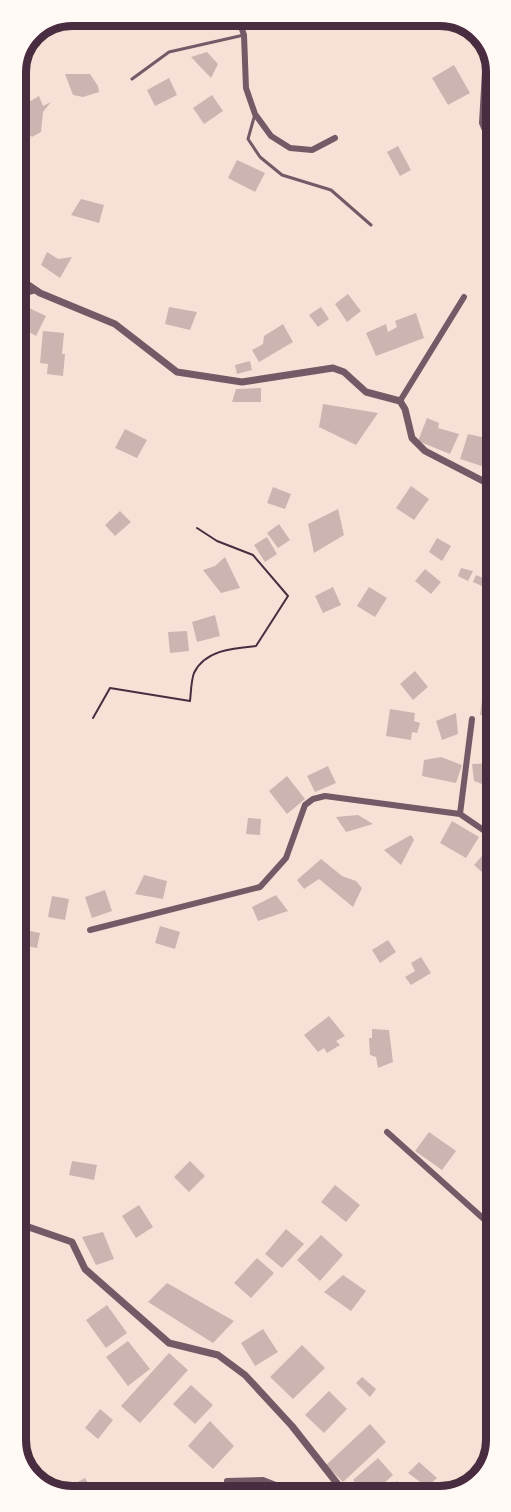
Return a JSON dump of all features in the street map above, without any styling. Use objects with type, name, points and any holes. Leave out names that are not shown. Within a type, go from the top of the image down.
[{"type":"street","points":[[241,26],[244,35],[246,88],[255,114],[271,136],[290,148],[312,150],[335,138]]},
{"type":"street","points":[[485,67],[482,123],[486,132]]},
{"type":"street","points":[[26,284],[34,290],[115,324],[177,372],[242,382],[333,368],[344,372],[366,392],[400,402],[405,409],[412,438],[424,451],[486,482]]},
{"type":"street","points":[[26,292],[34,290]]},
{"type":"street","points":[[400,402],[464,297]]},
{"type":"street","points":[[460,814],[472,719]]},
{"type":"street","points":[[90,930],[260,886],[286,858],[305,806],[313,799],[325,796],[460,814],[486,832]]},
{"type":"street","points":[[387,1132],[486,1221]]},
{"type":"street","points":[[26,1226],[72,1242],[86,1269],[169,1343],[218,1355],[245,1375],[292,1426],[339,1486]]},
{"type":"street","points":[[227,1481],[262,1480],[278,1486]]},
{"type":"lane","points":[[132,79],[169,52],[244,35]]},
{"type":"lane","points":[[255,114],[248,139],[260,157],[282,175],[331,190],[371,225]]},
{"type":"path","points":[[93,718],[110,688],[190,701],[194,673],[206,659],[229,648],[256,646],[288,596],[253,555],[217,541],[197,528]]},
{"type":"building","points":[[207,52],[218,64],[211,78],[191,57]]},
{"type":"building","points":[[454,65],[470,93],[448,105],[432,78]]},
{"type":"building","points":[[65,74],[90,74],[99,92],[83,97],[73,95]]},
{"type":"building","points":[[169,78],[177,95],[155,106],[147,90]]},
{"type":"building","points":[[212,95],[223,111],[204,124],[193,108]]},
{"type":"building","points":[[39,96],[43,106],[51,102],[43,112],[41,132],[32,137],[26,132],[26,104]]},
{"type":"building","points":[[398,146],[411,170],[400,176],[387,152]]},
{"type":"building","points":[[237,160],[265,173],[255,192],[228,178]]},
{"type":"building","points":[[81,199],[104,205],[99,223],[71,215]]},
{"type":"building","points":[[47,252],[58,259],[72,257],[60,278],[41,265]]},
{"type":"building","points":[[348,294],[361,311],[347,322],[335,304]]},
{"type":"building","points":[[169,307],[197,312],[190,330],[165,324]]},
{"type":"building","points":[[321,307],[329,319],[318,327],[309,315]]},
{"type":"building","points":[[29,308],[46,316],[36,336],[26,330],[26,312]]},
{"type":"building","points":[[416,313],[424,338],[376,356],[366,333],[386,324],[388,332],[397,327],[395,321]]},
{"type":"building","points":[[283,324],[293,342],[259,362],[252,350],[263,344],[264,336]]},
{"type":"building","points":[[43,331],[64,333],[63,376],[47,374],[48,364],[40,363]]},
{"type":"building","points":[[250,361],[252,370],[237,374],[235,365]]},
{"type":"building","points":[[261,388],[261,402],[232,402],[236,389]]},
{"type":"building","points":[[323,404],[378,413],[356,445],[319,427]]},
{"type":"building","points":[[427,418],[439,423],[438,428],[459,434],[450,454],[418,441]]},
{"type":"building","points":[[125,429],[147,440],[137,458],[115,448]]},
{"type":"building","points":[[468,434],[486,438],[486,467],[460,459]]},
{"type":"building","points":[[411,486],[429,499],[414,520],[396,508]]},
{"type":"building","points":[[273,487],[291,494],[285,509],[267,503]]},
{"type":"building","points":[[338,509],[344,535],[314,553],[308,524]]},
{"type":"building","points":[[120,511],[131,522],[115,536],[105,525]]},
{"type":"building","points":[[279,524],[290,540],[278,548],[267,533]]},
{"type":"building","points":[[267,537],[277,554],[265,562],[254,545]]},
{"type":"building","points":[[437,538],[451,546],[442,561],[429,552]]},
{"type":"building","points":[[225,557],[240,588],[221,593],[203,570],[215,566]]},
{"type":"building","points":[[461,568],[473,571],[468,581],[458,576]]},
{"type":"building","points":[[425,569],[441,582],[431,594],[415,581]]},
{"type":"building","points":[[476,575],[483,578],[482,586],[473,582]]},
{"type":"building","points":[[333,587],[341,605],[323,613],[315,596]]},
{"type":"building","points":[[369,587],[387,598],[375,617],[357,606]]},
{"type":"building","points":[[215,615],[220,636],[197,642],[192,622]]},
{"type":"building","points":[[187,631],[189,651],[170,653],[168,632]]},
{"type":"building","points":[[415,671],[428,687],[413,700],[400,684]]},
{"type":"building","points":[[483,692],[486,693],[486,715],[480,715]]},
{"type":"building","points":[[390,709],[415,713],[414,721],[420,723],[417,733],[412,732],[411,740],[386,736]]},
{"type":"building","points":[[456,713],[458,734],[442,740],[436,721]]},
{"type":"building","points":[[441,757],[462,765],[456,783],[422,776],[424,760]]},
{"type":"building","points":[[486,763],[486,786],[474,781],[472,764]]},
{"type":"building","points":[[328,766],[336,783],[315,792],[307,776]]},
{"type":"building","points":[[287,776],[305,799],[287,814],[269,791]]},
{"type":"building","points":[[358,815],[373,824],[346,832],[336,817]]},
{"type":"building","points":[[248,818],[261,819],[260,835],[246,834]]},
{"type":"building","points":[[452,821],[479,837],[466,858],[440,843]]},
{"type":"building","points":[[411,835],[414,840],[401,865],[384,850]]},
{"type":"building","points":[[486,852],[486,876],[474,865]]},
{"type":"building","points":[[321,859],[342,876],[356,881],[362,888],[353,907],[319,879],[304,889],[297,880]]},
{"type":"building","points":[[144,875],[167,881],[163,899],[135,894]]},
{"type":"building","points":[[105,890],[112,911],[92,918],[85,897]]},
{"type":"building","points":[[276,895],[288,911],[258,921],[252,907]]},
{"type":"building","points":[[52,896],[69,899],[65,920],[48,917]]},
{"type":"building","points":[[160,926],[180,932],[175,949],[155,943]]},
{"type":"building","points":[[26,930],[40,933],[37,948],[26,946]]},
{"type":"building","points":[[388,940],[396,952],[380,963],[372,950]]},
{"type":"building","points":[[421,957],[431,973],[411,985],[405,977],[415,971],[411,963]]},
{"type":"building","points":[[329,1016],[345,1036],[336,1041],[340,1045],[327,1053],[324,1048],[318,1052],[304,1035]]},
{"type":"building","points":[[372,1029],[389,1030],[393,1062],[378,1068],[376,1057],[370,1055],[369,1038],[372,1038]]},
{"type":"building","points":[[429,1132],[456,1151],[442,1170],[415,1151]]},
{"type":"building","points":[[72,1161],[97,1165],[94,1180],[69,1175]]},
{"type":"building","points":[[190,1161],[205,1176],[189,1192],[174,1177]]},
{"type":"building","points":[[335,1185],[360,1205],[346,1222],[321,1202]]},
{"type":"building","points":[[139,1205],[153,1227],[136,1238],[122,1216]]},
{"type":"building","points":[[286,1229],[304,1244],[282,1268],[265,1254]]},
{"type":"building","points":[[103,1232],[114,1259],[96,1265],[82,1237]]},
{"type":"building","points":[[321,1235],[343,1255],[320,1281],[297,1260]]},
{"type":"building","points":[[26,1254],[30,1262],[26,1266]]},
{"type":"building","points":[[257,1258],[274,1273],[251,1298],[234,1283]]},
{"type":"building","points":[[343,1275],[366,1291],[351,1311],[324,1292]]},
{"type":"building","points":[[167,1283],[234,1321],[213,1343],[148,1302]]},
{"type":"building","points":[[107,1305],[127,1333],[106,1348],[86,1320]]},
{"type":"building","points":[[263,1329],[278,1352],[255,1366],[241,1343]]},
{"type":"building","points":[[128,1341],[150,1369],[128,1386],[106,1357]]},
{"type":"building","points":[[302,1345],[325,1368],[293,1399],[270,1377]]},
{"type":"building","points":[[169,1353],[188,1370],[140,1423],[121,1406]]},
{"type":"building","points":[[362,1377],[376,1389],[370,1397],[356,1383]]},
{"type":"building","points":[[191,1385],[213,1405],[195,1424],[173,1404]]},
{"type":"building","points":[[329,1391],[347,1409],[324,1433],[305,1415]]},
{"type":"building","points":[[100,1409],[113,1420],[98,1439],[85,1428]]},
{"type":"building","points":[[210,1421],[234,1446],[213,1469],[188,1446]]},
{"type":"building","points":[[370,1424],[386,1442],[343,1482],[326,1465]]},
{"type":"building","points":[[378,1458],[393,1475],[381,1486],[358,1486],[353,1480]]},
{"type":"building","points":[[419,1462],[437,1478],[426,1486],[408,1473]]},
{"type":"building","points":[[85,1478],[90,1486],[71,1486]]},
{"type":"building","points":[[397,1481],[402,1486],[392,1486]]}]
